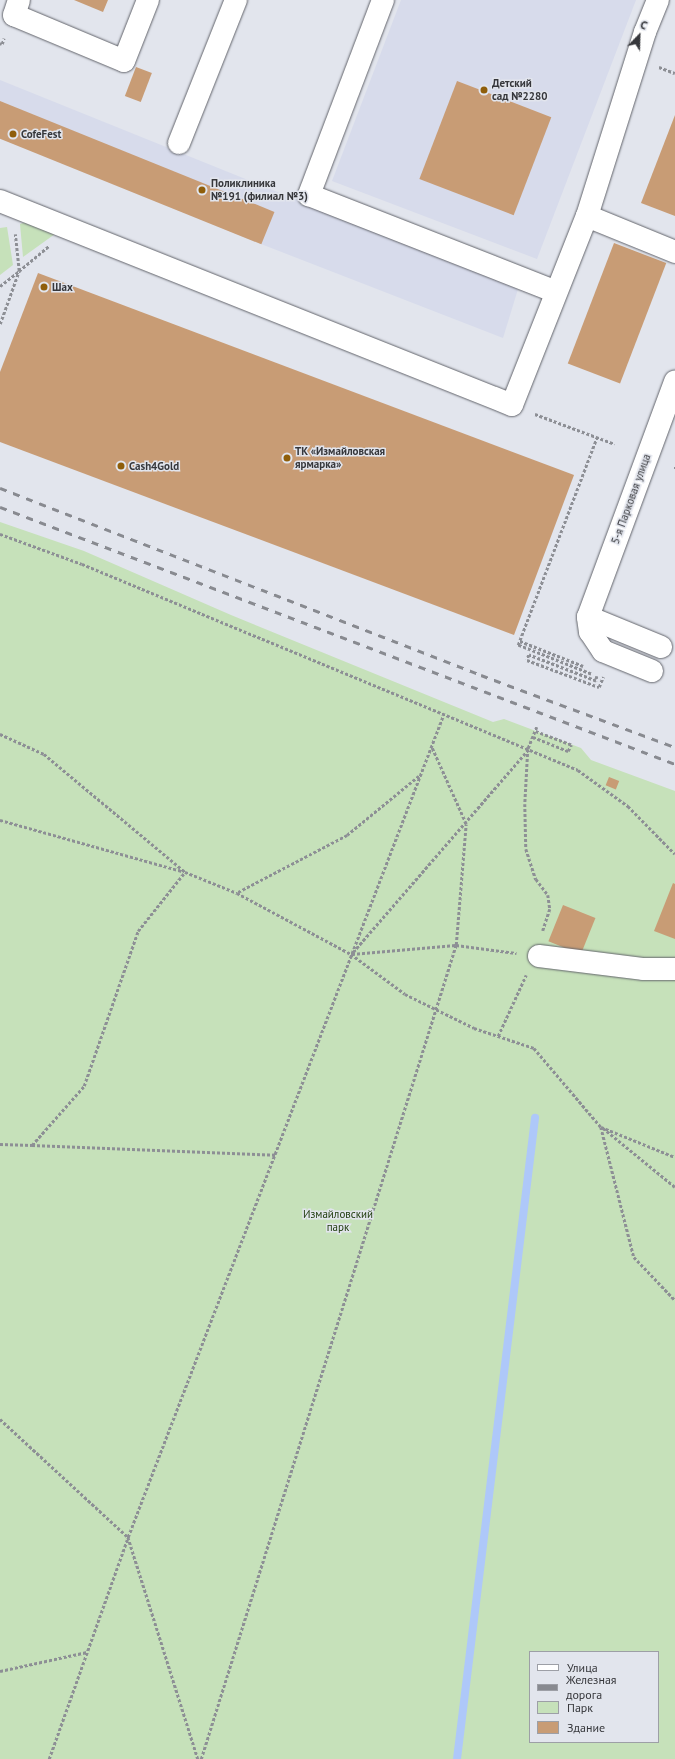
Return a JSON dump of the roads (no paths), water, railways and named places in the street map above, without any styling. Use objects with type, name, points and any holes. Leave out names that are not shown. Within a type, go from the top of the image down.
[{"type":"street","points":[[20,0],[14,15],[124,61],[148,0]]},
{"type":"street","points":[[179,143],[236,0]]},
{"type":"street","points":[[383,0],[309,195],[556,292]]},
{"type":"street","points":[[0,201],[512,404],[587,216],[645,32],[658,0]]},
{"type":"street","points":[[587,216],[675,252]]},
{"type":"street","name":"5-я Парковая улица","points":[[588,617],[675,382]]},
{"type":"street","points":[[652,671],[603,651],[590,632],[588,617],[661,647]]},
{"type":"street","points":[[537,956],[644,969],[675,969]]},
{"type":"waterway","points":[[457,1759],[535,1118]]},
{"type":"railway","points":[[0,488],[481,675],[675,747]]},
{"type":"railway","points":[[0,507],[675,764]]},
{"type":"place","name":"Детский сад №2280","points":[[484,90]]},
{"type":"place","name":"CofeFest","points":[[13,134]]},
{"type":"place","name":"Поликлиника №191 (филиал №3)","points":[[202,190]]},
{"type":"place","name":"Шах","points":[[44,287]]},
{"type":"place","name":"ТК «Измайловская ярмарка»","points":[[287,458]]},
{"type":"place","name":"Cash4Gold","points":[[121,466]]},
{"type":"park label","name":"Измайловский парк","points":[[338,1221]]}]
